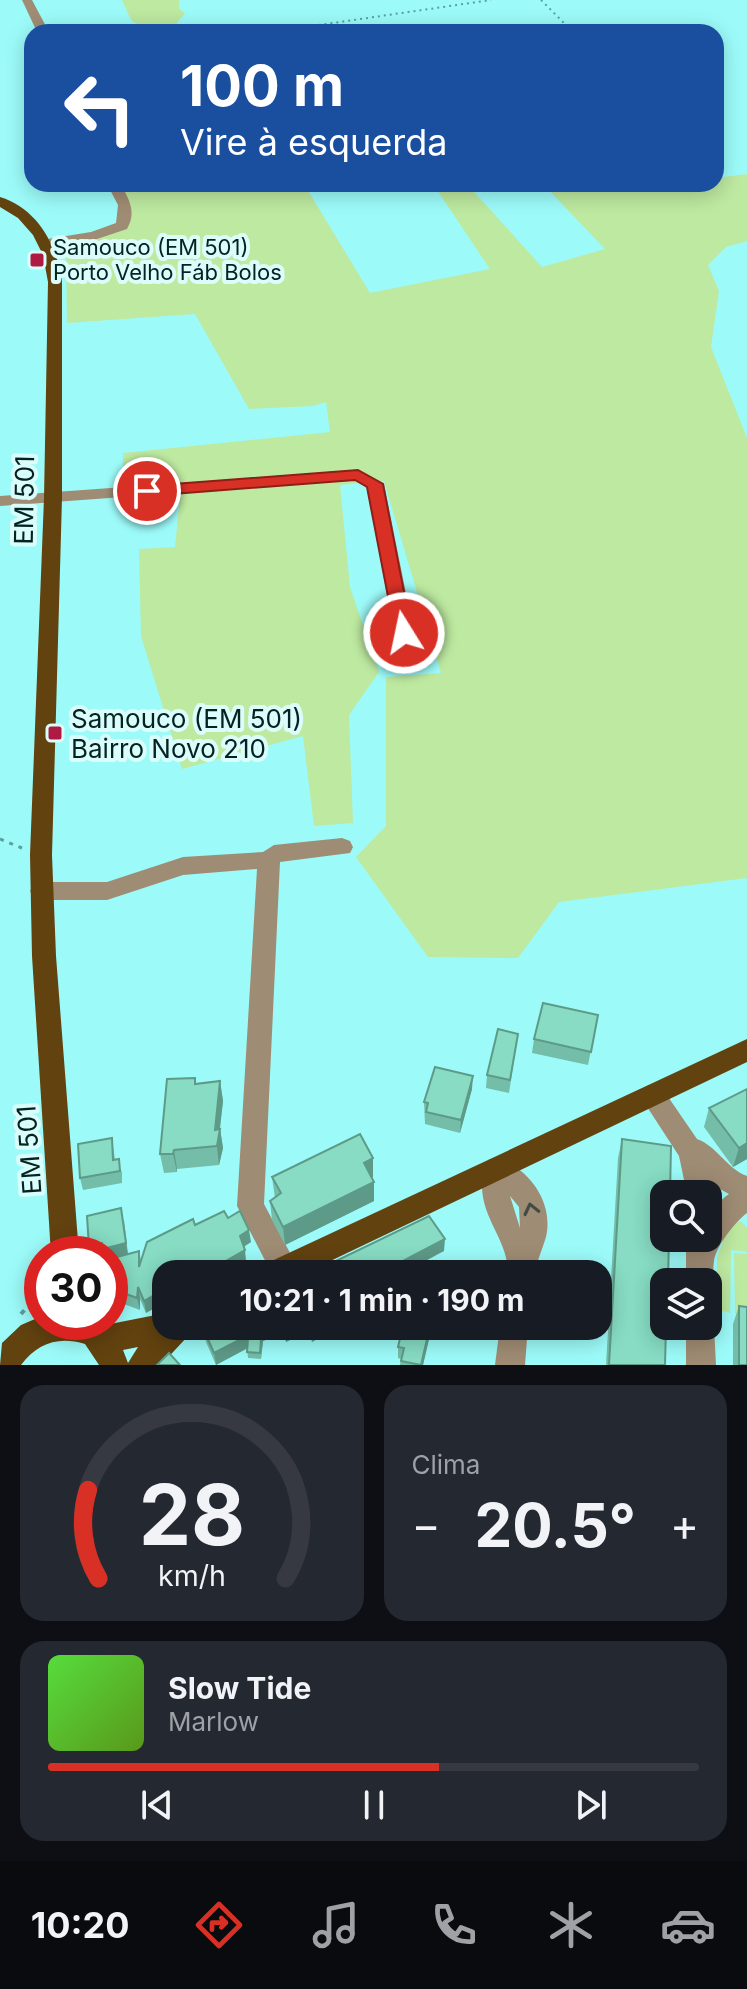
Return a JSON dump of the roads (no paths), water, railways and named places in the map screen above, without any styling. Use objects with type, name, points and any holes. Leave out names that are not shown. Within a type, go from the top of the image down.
[{"type":"main road","points":[[0,201],[38,228],[46,243]]},
{"type":"main road","name":"EM 501","points":[[46,243],[55,282],[53,498],[41,891],[64,1236]]},
{"type":"main road","points":[[302,1260],[747,1050]]},
{"type":"main road","points":[[128,1335],[152,1330]]},
{"type":"main road","points":[[5,1361],[24,1339]]},
{"type":"main road","points":[[141,1365],[163,1340]]},
{"type":"street","points":[[27,0],[39,24]]},
{"type":"street","points":[[46,243],[94,236],[122,226],[128,217],[118,192]]},
{"type":"street","points":[[0,501],[358,475],[375,484],[404,633]]},
{"type":"street","points":[[273,1260],[250,1206],[269,860],[274,854],[342,847]]},
{"type":"street","points":[[41,891],[107,891],[183,866],[269,860]]},
{"type":"street","points":[[653,1096],[689,1144],[727,1181],[747,1188]]},
{"type":"street","points":[[689,1144],[700,1180]]},
{"type":"street","points":[[497,1169],[493,1188],[497,1207],[518,1260]]},
{"type":"street","points":[[700,1259],[728,1211],[747,1197]]},
{"type":"street","points":[[510,1365],[513,1340]]},
{"type":"street","points":[[700,1340],[701,1365]]},
{"type":"place","name":"Samouco (EM 501) Porto Velho Fáb Bolos","points":[[37,260]]},
{"type":"place","name":"Samouco (EM 501) Bairro Novo 210","points":[[55,733]]}]
